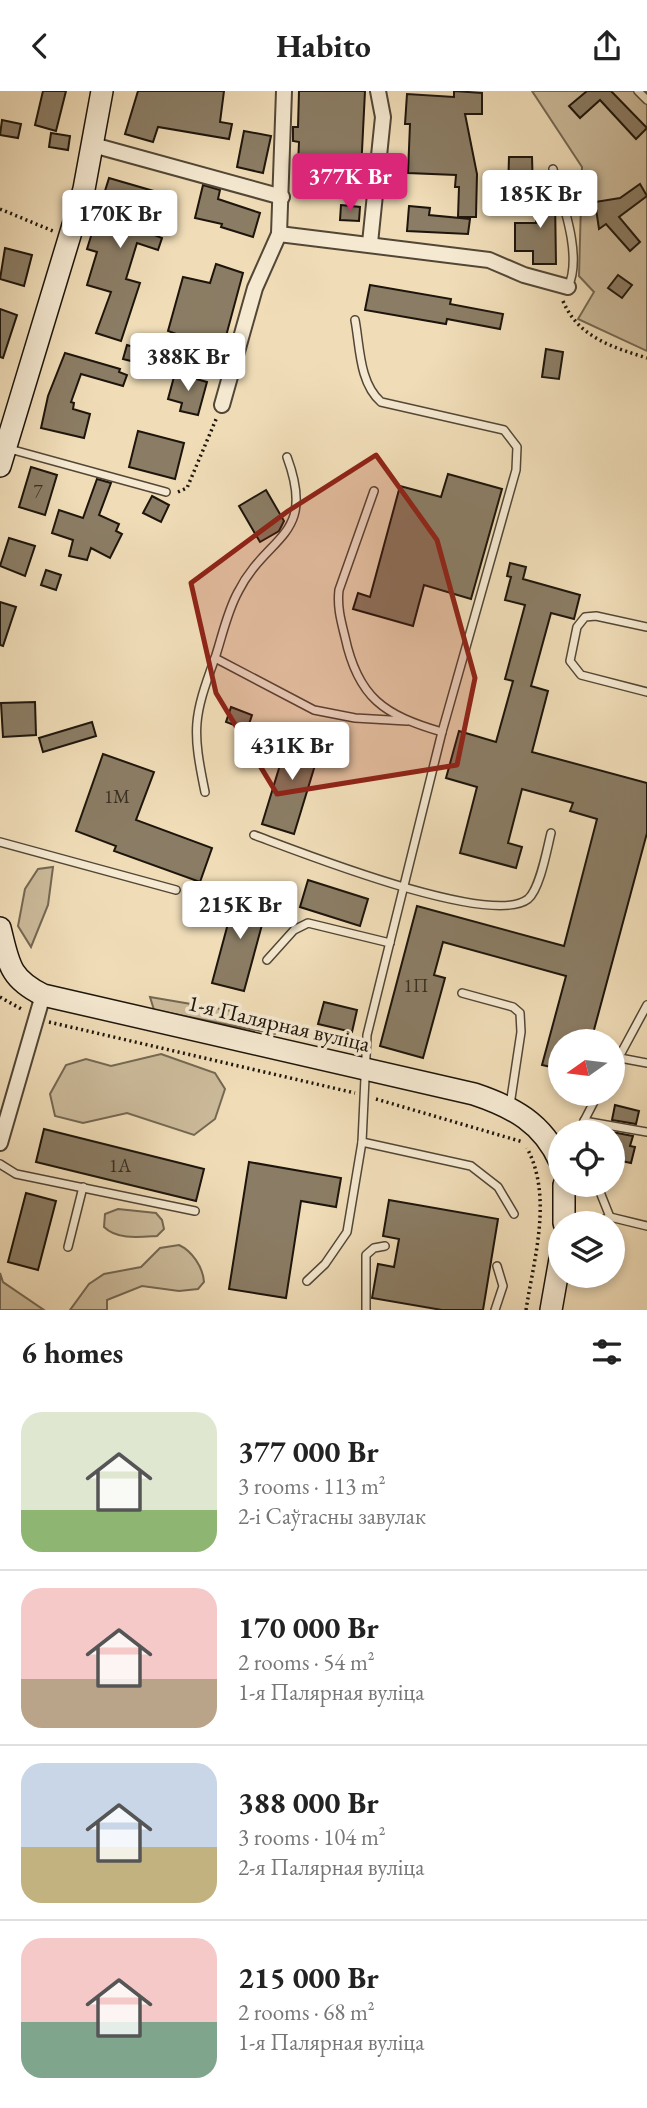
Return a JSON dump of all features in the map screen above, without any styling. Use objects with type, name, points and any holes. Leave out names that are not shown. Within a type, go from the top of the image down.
[{"type":"street","points":[[3,457],[68,242],[93,145],[102,91]]},
{"type":"street","points":[[222,405],[255,288],[279,234],[284,91]]},
{"type":"street","points":[[370,243],[383,117],[378,91]]},
{"type":"street","points":[[93,145],[282,197]]},
{"type":"street","points":[[279,234],[370,243],[489,260],[563,286]]},
{"type":"street","name":"1-я Палярная вуліца","points":[[0,928],[10,980],[43,995],[509,1105],[548,1138]]},
{"type":"street","points":[[0,1143],[43,995]]},
{"type":"street","points":[[551,1310],[555,1288]]},
{"type":"lane","points":[[638,91],[647,100]]},
{"type":"lane","points":[[553,169],[568,221],[573,269],[563,286]]},
{"type":"lane","points":[[307,1280],[324,1264],[347,1232],[362,1142],[365,1096],[363,1070],[367,1035],[442,732],[516,470],[517,447],[510,434],[496,426],[381,402],[365,377],[355,320]]},
{"type":"lane","points":[[3,457],[166,492]]},
{"type":"lane","points":[[205,792],[194,726],[197,707],[237,593],[250,572],[288,532],[294,518],[297,491],[287,457]]},
{"type":"lane","points":[[374,492],[339,590],[338,605],[350,661],[361,685],[383,709],[407,721],[442,732]]},
{"type":"lane","points":[[647,627],[596,616],[585,617],[577,627],[570,661],[581,675],[647,692]]},
{"type":"lane","points":[[215,659],[314,710],[355,717],[407,721]]},
{"type":"lane","points":[[254,835],[404,889],[500,906],[520,903],[534,892],[551,833]]},
{"type":"lane","points":[[0,842],[176,890]]},
{"type":"lane","points":[[267,960],[294,930],[308,923],[390,943]]},
{"type":"lane","points":[[462,993],[513,1007],[520,1013],[521,1032],[509,1105]]},
{"type":"lane","points":[[625,1048],[647,1005]]},
{"type":"lane","points":[[625,1059],[647,1063]]},
{"type":"lane","points":[[625,1128],[647,1132]]},
{"type":"lane","points":[[362,1142],[471,1166],[498,1187],[514,1214]]},
{"type":"lane","points":[[0,1164],[16,1174],[195,1211]]},
{"type":"lane","points":[[68,1247],[83,1187]]},
{"type":"lane","points":[[625,1221],[647,1226]]},
{"type":"lane","points":[[366,1310],[366,1255],[374,1248],[385,1246]]},
{"type":"lane","points":[[495,1310],[503,1286],[497,1266]]},
{"type":"path","points":[[0,209],[53,231],[68,242]]},
{"type":"path","points":[[563,286],[569,314],[587,333],[604,344],[647,358]]},
{"type":"path","points":[[166,492],[175,493],[187,488],[222,405]]},
{"type":"path","points":[[55,1024],[154,1044],[365,1096],[524,1142],[537,1168],[540,1219],[526,1310]]},
{"type":"highlighted area","points":[[376,455],[437,540],[475,678],[457,765],[277,794],[216,693],[191,583],[288,511]]},
{"type":"shaded area","points":[[532,91],[647,91],[647,351],[578,319],[594,292],[579,276],[582,167]]},
{"type":"shaded area","points":[[53,867],[48,905],[31,947],[18,926],[25,889],[38,869]]},
{"type":"shaded area","points":[[150,997],[232,1011],[280,1028],[275,1034],[154,1010]]},
{"type":"shaded area","points":[[161,1054],[215,1073],[225,1089],[215,1119],[194,1135],[127,1113],[83,1123],[55,1116],[50,1094],[66,1065],[86,1059],[111,1066]]},
{"type":"shaded area","points":[[118,1209],[156,1213],[162,1220],[164,1229],[157,1236],[129,1237],[115,1234],[104,1227],[105,1214]]},
{"type":"shaded area","points":[[179,1245],[192,1255],[202,1271],[204,1282],[198,1289],[179,1291],[142,1286],[107,1300],[107,1310],[70,1310],[89,1284],[104,1274],[141,1267],[160,1248]]},
{"type":"shaded area","points":[[0,1273],[3,1282],[44,1310],[0,1310]]},
{"type":"building","points":[[43,91],[66,91],[56,131],[35,125]]},
{"type":"building","points":[[138,91],[224,91],[220,122],[232,124],[229,139],[158,127],[153,142],[125,134]]},
{"type":"building","points":[[299,91],[365,91],[361,171],[298,165],[299,142],[293,141],[293,127],[298,127]]},
{"type":"building","points":[[454,91],[482,93],[482,114],[465,114],[477,174],[476,217],[458,217],[459,187],[455,187],[456,175],[408,173],[410,124],[405,124],[407,94],[454,97]]},
{"type":"building","points":[[587,91],[611,91],[647,128],[636,139],[600,100],[580,118],[569,106]]},
{"type":"building","points":[[2,120],[21,124],[18,138],[0,135]]},
{"type":"building","points":[[244,131],[271,136],[263,173],[237,167]]},
{"type":"building","points":[[51,133],[70,136],[68,150],[49,147]]},
{"type":"building","points":[[509,157],[532,157],[533,190],[508,190]]},
{"type":"building","points":[[109,178],[157,192],[144,231],[162,238],[158,250],[137,243],[126,279],[140,283],[121,341],[96,333],[111,292],[87,285],[97,252],[87,249]]},
{"type":"building","points":[[640,184],[647,196],[619,217],[640,242],[630,251],[606,224],[599,229],[595,202],[620,198]]},
{"type":"building","points":[[203,185],[220,190],[218,199],[260,213],[253,237],[221,227],[222,224],[195,218]]},
{"type":"building","points":[[536,188],[552,188],[555,198],[556,264],[533,264],[533,251],[515,251],[515,223],[536,223]]},
{"type":"building","points":[[341,205],[360,207],[359,221],[340,220]]},
{"type":"building","points":[[409,206],[430,208],[429,215],[470,219],[468,234],[407,231]]},
{"type":"building","points":[[5,248],[32,255],[24,286],[0,279]]},
{"type":"building","points":[[216,264],[243,273],[222,351],[168,331],[183,277],[210,283]]},
{"type":"building","points":[[618,275],[632,285],[622,298],[608,288]]},
{"type":"building","points":[[370,285],[451,299],[450,304],[503,314],[500,329],[447,319],[446,324],[365,310]]},
{"type":"building","points":[[0,309],[17,315],[3,358],[0,357]]},
{"type":"building","points":[[127,345],[143,350],[139,363],[123,359]]},
{"type":"building","points":[[546,349],[563,352],[559,379],[542,377]]},
{"type":"building","points":[[65,353],[120,369],[119,372],[127,375],[123,386],[81,374],[71,402],[74,403],[73,409],[90,414],[84,438],[41,428],[48,396]]},
{"type":"building","points":[[175,373],[207,382],[198,415],[180,411],[182,403],[168,399]]},
{"type":"building","points":[[138,431],[184,443],[175,479],[129,467]]},
{"type":"building","points":[[31,467],[57,475],[45,515],[19,507]]},
{"type":"building","points":[[448,474],[502,489],[471,599],[424,585],[413,626],[353,609],[358,593],[370,597],[400,486],[441,497]]},
{"type":"building","points":[[97,479],[111,483],[99,515],[119,524],[116,531],[122,534],[110,558],[91,548],[87,560],[69,556],[73,540],[52,533],[59,510],[83,518]]},
{"type":"building","points":[[266,490],[284,521],[279,531],[260,542],[239,506]]},
{"type":"building","points":[[152,496],[169,505],[161,522],[143,513]]},
{"type":"building","points":[[9,538],[35,546],[25,576],[0,566]]},
{"type":"building","points":[[510,563],[526,567],[523,579],[580,595],[574,619],[551,613],[531,686],[548,691],[532,752],[647,783],[647,833],[594,1029],[552,1029],[566,976],[443,942],[434,975],[445,978],[423,1058],[380,1046],[417,906],[564,946],[597,819],[570,811],[573,803],[522,789],[508,843],[522,847],[516,868],[460,853],[477,787],[446,778],[459,731],[496,742],[513,681],[505,679],[525,605],[505,600],[511,577],[507,576]]},
{"type":"building","points":[[46,570],[61,575],[56,590],[41,585]]},
{"type":"building","points":[[0,602],[16,607],[3,646],[0,645]]},
{"type":"building","points":[[35,702],[36,735],[3,737],[1,703]]},
{"type":"building","points":[[231,707],[252,715],[247,730],[226,722]]},
{"type":"building","points":[[92,722],[96,736],[43,752],[39,738]]},
{"type":"building","points":[[291,729],[323,739],[294,834],[262,824]]},
{"type":"building","points":[[103,754],[154,772],[136,820],[212,848],[200,882],[114,851],[116,846],[76,831]]},
{"type":"building","points":[[308,880],[368,899],[360,926],[300,907]]},
{"type":"building","points":[[237,890],[269,899],[244,991],[212,983]]},
{"type":"building","points":[[324,1002],[357,1010],[352,1032],[318,1024]]},
{"type":"building","points":[[548,1043],[548,1066],[542,1065]]},
{"type":"building","points":[[615,1106],[639,1111],[636,1124],[625,1120],[612,1120]]},
{"type":"building","points":[[44,1129],[204,1169],[196,1201],[36,1162]]},
{"type":"building","points":[[625,1134],[633,1136],[630,1146],[635,1147],[631,1163],[625,1162]]},
{"type":"building","points":[[249,1162],[341,1178],[336,1207],[301,1201],[286,1298],[229,1289]]},
{"type":"building","points":[[26,1193],[56,1201],[38,1270],[8,1262]]},
{"type":"building","points":[[389,1200],[498,1219],[483,1310],[442,1310],[372,1298],[378,1264],[394,1267],[399,1239],[383,1236]]}]
